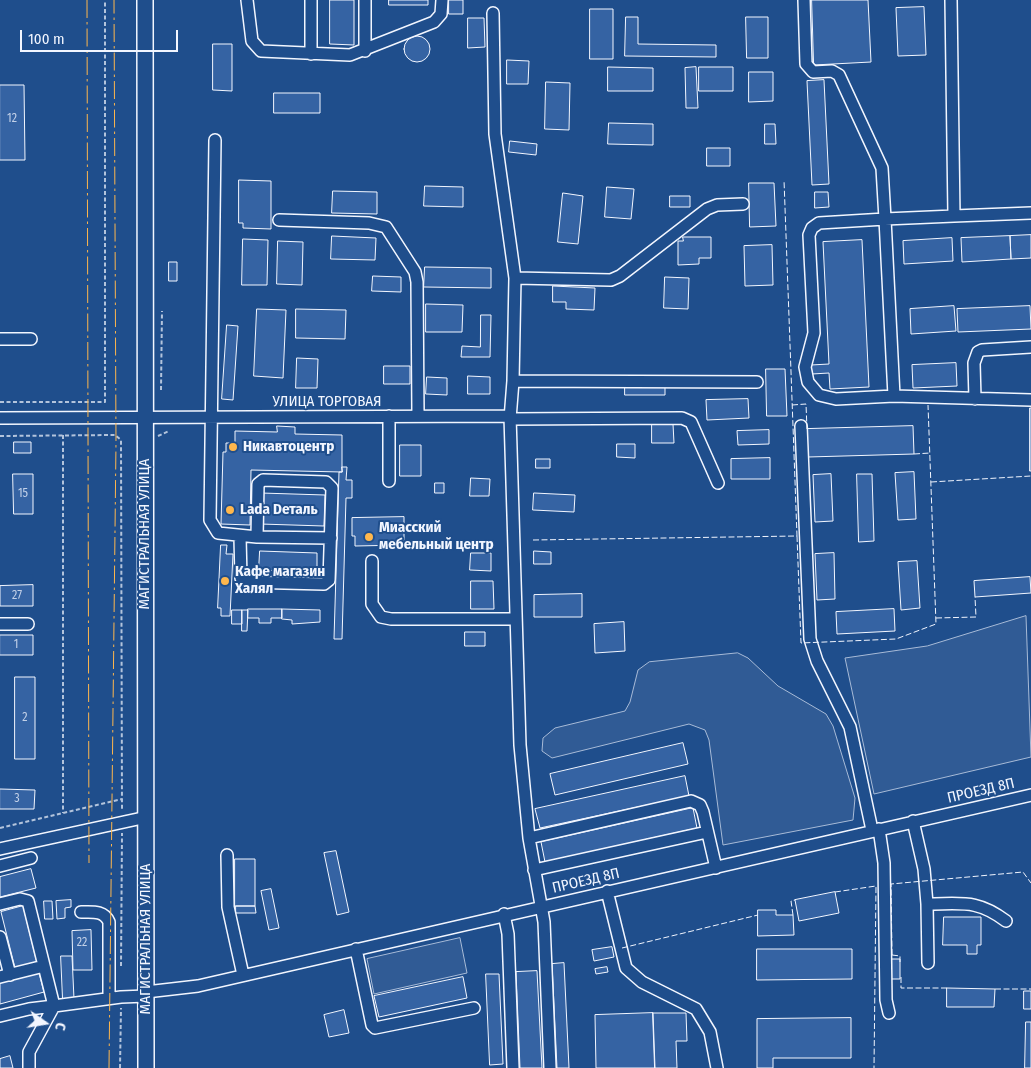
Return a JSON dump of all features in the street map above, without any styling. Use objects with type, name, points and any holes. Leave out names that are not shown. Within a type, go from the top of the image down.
[{"type":"main road","name":"МАГИСТРАЛЬНАЯ УЛИЦА","points":[[145,0],[146,1068]]},
{"type":"street","points":[[247,0],[252,41],[261,52],[350,55],[434,22],[441,14],[442,0]]},
{"type":"street","points":[[311,0],[311,54]]},
{"type":"street","points":[[365,0],[365,50]]},
{"type":"street","points":[[804,0],[806,64],[813,72],[832,71],[839,76],[882,168],[894,396]]},
{"type":"street","points":[[951,0],[954,216]]},
{"type":"street","points":[[493,13],[495,134],[515,278],[513,381],[510,418],[520,745],[529,838],[541,906],[550,1068]]},
{"type":"street","points":[[215,140],[210,520],[218,533],[240,537],[331,538]]},
{"type":"street","points":[[515,278],[611,280],[620,276],[707,209],[717,205],[743,204]]},
{"type":"street","points":[[1031,213],[819,223],[812,228],[809,235],[814,333],[805,367],[806,376],[812,389],[826,398],[894,396],[1031,400]]},
{"type":"street","points":[[279,220],[369,223],[386,227],[415,272],[417,282],[418,416]]},
{"type":"street","points":[[0,339],[31,339]]},
{"type":"street","points":[[975,398],[974,363],[978,352],[982,350],[1031,347]]},
{"type":"street","points":[[513,381],[758,382]]},
{"type":"street","name":"УЛИЦА ТОРГОВАЯ","points":[[0,418],[389,416],[682,418],[691,422],[718,483]]},
{"type":"street","points":[[389,416],[389,481]]},
{"type":"street","points":[[800,426],[810,639],[817,661],[850,727],[884,863],[886,1000],[889,1013]]},
{"type":"street","points":[[240,537],[241,578],[245,582],[324,584],[329,580],[332,488],[326,482],[263,480],[258,484],[256,537]]},
{"type":"street","points":[[372,561],[372,604],[382,617],[391,620],[515,619]]},
{"type":"street","points":[[0,624],[28,624]]},
{"type":"street","name":"ПРОЕЗД 8П","points":[[0,1016],[29,1009],[183,988],[1031,795]]},
{"type":"street","points":[[529,838],[691,801],[700,805],[716,868]]},
{"type":"street","points":[[0,849],[147,817]]},
{"type":"street","points":[[913,822],[924,869],[928,962]]},
{"type":"street","points":[[534,870],[707,832]]},
{"type":"street","points":[[227,855],[228,907],[243,975]]},
{"type":"street","points":[[0,866],[31,858]]},
{"type":"street","points":[[607,890],[626,968],[642,982],[688,1004],[703,1017],[714,1042],[717,1068]]},
{"type":"street","points":[[0,904],[20,899],[28,901],[54,1006],[29,1052],[29,1068]]},
{"type":"street","points":[[927,904],[980,905],[991,910],[1006,922]]},
{"type":"street","points":[[81,912],[102,913],[106,915],[109,922],[115,998]]},
{"type":"street","points":[[504,914],[508,934],[513,1068]]},
{"type":"street","points":[[0,937],[5,976],[44,966]]},
{"type":"street","points":[[356,949],[372,1025],[375,1028],[474,1008]]},
{"type":"path","points":[[0,402],[105,402],[105,0]]},
{"type":"path","points":[[162,311],[162,390]]},
{"type":"path","points":[[62,435],[63,813]]},
{"type":"path","points":[[0,436],[115,435],[121,440],[121,968]]},
{"type":"path","points":[[0,828],[122,798]]},
{"type":"path","points":[[115,998],[120,1068]]},
{"type":"shaded area","points":[[1026,616],[1031,757],[874,794],[845,658],[927,646]]},
{"type":"shaded area","points":[[738,653],[748,658],[778,686],[826,714],[833,726],[855,798],[853,820],[723,845],[709,740],[705,730],[689,724],[552,758],[542,751],[543,738],[555,728],[625,711],[630,702],[638,670],[649,662]]},
{"type":"shaded area","points":[[460,938],[467,973],[374,994],[367,959]]},
{"type":"building","points":[[330,0],[354,0],[354,45],[330,44]]},
{"type":"building","points":[[389,0],[428,0],[428,5],[389,5]]},
{"type":"building","points":[[449,0],[463,0],[463,14],[449,14]]},
{"type":"building","points":[[812,0],[868,0],[871,62],[814,65]]},
{"type":"building","points":[[924,7],[926,55],[898,56],[896,8]]},
{"type":"building","points":[[590,9],[613,9],[613,59],[590,59]]},
{"type":"building","points":[[626,17],[638,17],[638,44],[716,45],[716,57],[625,56]]},
{"type":"building","points":[[746,17],[768,17],[768,58],[747,58]]},
{"type":"building","points":[[468,18],[484,18],[485,47],[468,48]]},
{"type":"building","points":[[417,36],[426,40],[430,49],[426,58],[417,62],[408,58],[404,49],[408,40]]},
{"type":"building","points":[[213,44],[232,44],[232,91],[213,90]]},
{"type":"building","points":[[507,60],[529,61],[528,84],[507,84]]},
{"type":"building","points":[[608,67],[653,68],[653,91],[608,91]]},
{"type":"building","points":[[696,67],[698,108],[686,108],[685,68]]},
{"type":"building","points":[[699,67],[733,67],[733,91],[699,91]]},
{"type":"building","points":[[749,72],[773,72],[773,101],[749,102]]},
{"type":"building","points":[[824,80],[829,184],[812,185],[807,81]]},
{"type":"building","points":[[546,82],[570,83],[569,130],[545,129]]},
{"type":"building","points":[[0,85],[24,85],[25,160],[0,160]]},
{"type":"building","points":[[274,93],[320,93],[320,113],[274,113]]},
{"type":"building","points":[[609,123],[653,124],[653,145],[608,144]]},
{"type":"building","points":[[765,124],[775,124],[776,144],[765,144]]},
{"type":"building","points":[[510,141],[537,144],[536,155],[509,152]]},
{"type":"building","points":[[707,148],[730,148],[730,166],[707,166]]},
{"type":"building","points":[[239,180],[271,181],[271,229],[243,228],[243,223],[239,223]]},
{"type":"building","points":[[749,183],[774,183],[776,226],[750,227]]},
{"type":"building","points":[[425,186],[463,187],[463,207],[424,206]]},
{"type":"building","points":[[607,187],[634,189],[631,219],[605,217]]},
{"type":"building","points":[[333,191],[377,192],[377,214],[332,213]]},
{"type":"building","points":[[815,192],[828,192],[829,207],[815,208]]},
{"type":"building","points":[[563,193],[583,196],[578,244],[558,242]]},
{"type":"building","points":[[670,196],[690,196],[690,207],[670,207]]},
{"type":"building","points":[[1031,235],[1031,258],[1011,259],[1010,236]]},
{"type":"building","points":[[332,236],[376,238],[375,260],[331,259]]},
{"type":"building","points":[[1010,236],[1011,259],[962,262],[961,238]]},
{"type":"building","points":[[683,237],[711,237],[711,258],[699,258],[699,264],[678,265],[678,241],[683,241]]},
{"type":"building","points":[[952,238],[953,261],[904,264],[903,241]]},
{"type":"building","points":[[243,239],[268,240],[267,285],[242,285]]},
{"type":"building","points":[[862,240],[869,387],[830,389],[829,373],[812,374],[811,365],[829,364],[823,242]]},
{"type":"building","points":[[278,241],[303,242],[302,285],[277,284]]},
{"type":"building","points":[[772,245],[773,285],[745,286],[744,246]]},
{"type":"building","points":[[169,262],[177,262],[177,281],[169,281]]},
{"type":"building","points":[[425,267],[491,268],[491,288],[424,287]]},
{"type":"building","points":[[373,276],[401,277],[401,292],[372,291]]},
{"type":"building","points":[[665,277],[689,278],[688,309],[664,308]]},
{"type":"building","points":[[553,286],[595,288],[594,310],[566,309],[566,302],[553,302]]},
{"type":"building","points":[[426,304],[463,305],[462,332],[426,332]]},
{"type":"building","points":[[954,306],[956,331],[911,334],[910,309]]},
{"type":"building","points":[[1030,306],[1031,329],[958,332],[957,309]]},
{"type":"building","points":[[257,309],[286,310],[283,378],[254,376]]},
{"type":"building","points":[[296,309],[346,310],[345,339],[296,338]]},
{"type":"building","points":[[481,315],[491,315],[490,357],[461,357],[462,346],[480,347]]},
{"type":"building","points":[[227,325],[238,326],[233,400],[222,399]]},
{"type":"building","points":[[297,358],[318,359],[317,388],[296,388]]},
{"type":"building","points":[[956,363],[957,386],[913,388],[912,365]]},
{"type":"building","points":[[384,366],[410,366],[410,384],[384,384]]},
{"type":"building","points":[[766,369],[785,369],[787,416],[767,416]]},
{"type":"building","points":[[468,376],[490,377],[490,394],[468,394]]},
{"type":"building","points":[[427,377],[447,378],[447,395],[426,394]]},
{"type":"building","points":[[625,384],[665,384],[665,395],[625,395]]},
{"type":"building","points":[[748,399],[749,418],[707,420],[706,400]]},
{"type":"building","points":[[1031,408],[1031,471],[1030,471]]},
{"type":"building","points":[[652,424],[673,424],[674,443],[652,443]]},
{"type":"building","points":[[277,426],[295,427],[295,434],[342,435],[342,472],[251,470],[250,525],[221,524],[223,452],[226,452],[226,443],[235,443],[235,431],[277,432]]},
{"type":"building","points":[[913,426],[914,454],[808,457],[807,429]]},
{"type":"building","points":[[769,430],[769,444],[738,445],[737,431]]},
{"type":"building","points":[[14,442],[31,442],[31,453],[14,453]]},
{"type":"building","points":[[617,444],[635,444],[635,458],[617,457]]},
{"type":"building","points":[[400,445],[421,445],[421,476],[400,476]]},
{"type":"building","points":[[770,458],[770,479],[731,479],[731,459]]},
{"type":"building","points":[[536,459],[550,459],[550,468],[536,468]]},
{"type":"building","points":[[342,467],[347,467],[346,480],[352,480],[352,498],[346,498],[342,639],[334,639],[339,472],[342,472]]},
{"type":"building","points":[[914,472],[916,519],[898,520],[895,473]]},
{"type":"building","points":[[13,474],[33,474],[33,514],[14,514]]},
{"type":"building","points":[[831,474],[833,521],[815,522],[813,475]]},
{"type":"building","points":[[857,474],[872,474],[874,541],[859,542]]},
{"type":"building","points":[[471,478],[490,479],[489,496],[470,496]]},
{"type":"building","points":[[435,483],[444,483],[444,493],[435,493]]},
{"type":"building","points":[[261,493],[325,495],[324,526],[260,524]]},
{"type":"building","points":[[534,493],[575,495],[574,512],[533,510]]},
{"type":"building","points":[[404,517],[404,545],[355,546],[355,536],[352,536],[352,518]]},
{"type":"building","name":"Кафе магазин Халял","points":[[221,545],[227,545],[226,554],[233,554],[230,616],[221,616],[221,608],[218,608]]},
{"type":"building","points":[[260,551],[317,553],[317,572],[259,570]]},
{"type":"building","points":[[534,551],[551,552],[551,564],[534,564]]},
{"type":"building","points":[[471,553],[491,553],[491,571],[470,570]]},
{"type":"building","points":[[834,553],[835,599],[817,600],[815,554]]},
{"type":"building","points":[[917,561],[920,608],[901,610],[898,562]]},
{"type":"building","points":[[1030,577],[1031,593],[975,597],[974,581]]},
{"type":"building","points":[[471,581],[493,581],[494,609],[471,609]]},
{"type":"building","points":[[33,585],[33,606],[0,606],[0,586]]},
{"type":"building","points":[[582,594],[582,617],[534,617],[534,595]]},
{"type":"building","points":[[248,609],[282,609],[282,618],[271,618],[271,623],[259,623],[259,618],[248,618]]},
{"type":"building","points":[[282,609],[320,610],[320,622],[292,624],[292,620],[282,619]]},
{"type":"building","points":[[894,609],[895,631],[837,634],[836,612]]},
{"type":"building","points":[[232,610],[242,610],[242,624],[232,624]]},
{"type":"building","points":[[242,610],[248,610],[247,631],[242,631]]},
{"type":"building","points":[[624,622],[625,651],[595,653],[594,624]]},
{"type":"building","points":[[465,632],[485,632],[485,646],[465,646]]},
{"type":"building","points":[[0,635],[33,635],[33,655],[0,655]]},
{"type":"building","points":[[15,677],[35,677],[35,759],[15,759]]},
{"type":"building","points":[[683,743],[688,764],[555,795],[550,774]]},
{"type":"building","points":[[685,776],[689,796],[540,828],[535,809]]},
{"type":"building","points":[[0,789],[35,790],[34,809],[0,809]]},
{"type":"building","points":[[693,808],[697,828],[545,862],[541,842]]},
{"type":"building","points":[[336,851],[349,912],[337,915],[324,853]]},
{"type":"building","points":[[235,859],[255,859],[255,906],[235,906]]},
{"type":"building","points":[[31,869],[36,888],[0,897],[0,877]]},
{"type":"building","points":[[271,889],[279,928],[269,930],[261,891]]},
{"type":"building","points":[[835,892],[839,913],[799,921],[795,900]]},
{"type":"building","points":[[71,900],[71,907],[65,908],[65,918],[57,919],[56,901]]},
{"type":"building","points":[[44,901],[52,901],[53,919],[45,919]]},
{"type":"building","points":[[23,906],[37,963],[15,968],[1,912]]},
{"type":"building","points":[[236,906],[255,906],[256,913],[236,913]]},
{"type":"building","points":[[758,910],[776,910],[776,915],[793,915],[794,935],[758,936]]},
{"type":"building","points":[[944,917],[981,917],[981,945],[977,945],[977,954],[967,954],[967,945],[943,945]]},
{"type":"building","points":[[91,930],[92,970],[73,970],[72,931]]},
{"type":"building","points":[[612,947],[614,957],[594,961],[592,950]]},
{"type":"building","points":[[757,949],[852,949],[852,979],[757,980]]},
{"type":"building","points":[[61,956],[72,956],[74,999],[63,1000]]},
{"type":"building","points":[[892,959],[900,959],[900,979],[892,979]]},
{"type":"building","points":[[564,963],[569,1068],[557,1068],[552,964]]},
{"type":"building","points":[[607,967],[608,972],[596,974],[595,969]]},
{"type":"building","points":[[537,971],[542,1068],[520,1068],[516,972]]},
{"type":"building","points":[[39,973],[44,992],[0,1004],[0,983]]},
{"type":"building","points":[[486,974],[499,974],[503,1064],[490,1065]]},
{"type":"building","points":[[463,977],[467,998],[379,1017],[374,996]]},
{"type":"building","points":[[947,988],[995,989],[994,1007],[947,1007]]},
{"type":"building","points":[[1024,991],[1031,991],[1031,1009],[1024,1009]]},
{"type":"building","points":[[344,1010],[349,1033],[329,1037],[324,1015]]},
{"type":"building","points":[[653,1013],[655,1068],[596,1068],[595,1015]]},
{"type":"building","points":[[653,1013],[686,1013],[687,1041],[676,1041],[677,1068],[655,1068]]},
{"type":"building","points":[[851,1018],[851,1058],[773,1058],[773,1068],[757,1068],[757,1019]]},
{"type":"building","points":[[1026,1022],[1031,1022],[1031,1068],[1025,1068]]},
{"type":"building","points":[[10,1056],[13,1068],[0,1068],[0,1059]]},
{"type":"fence","points":[[533,540],[797,536],[784,180]]},
{"type":"fence","points":[[792,405],[806,404],[807,429]]},
{"type":"fence","points":[[797,536],[801,643],[896,639],[936,624],[928,405]]},
{"type":"fence","points":[[914,454],[930,453]]},
{"type":"fence","points":[[931,482],[1031,476]]},
{"type":"fence","points":[[936,618],[976,617],[975,597]]},
{"type":"fence","points":[[892,955],[891,884],[1023,872],[1031,883]]},
{"type":"fence","points":[[835,892],[876,886],[874,1068]]},
{"type":"fence","points":[[793,915],[791,901],[795,900]]},
{"type":"fence","points":[[622,948],[758,915]]},
{"type":"fence","points":[[892,955],[900,956],[900,962]]},
{"type":"fence","points":[[901,977],[901,988],[947,988]]},
{"type":"fence","points":[[995,989],[1031,989]]},
{"type":"power","points":[[87,0],[89,863]]},
{"type":"power","points":[[109,1068],[116,442],[114,0]]},
{"type":"place","name":"Никавтоцентр","points":[[233,447]]},
{"type":"place","name":"Lada Dеталь","points":[[230,510]]},
{"type":"place","name":"Миасский мебельный центр","points":[[369,537]]},
{"type":"place","name":"Кафе магазин Халял","points":[[225,581]]}]
